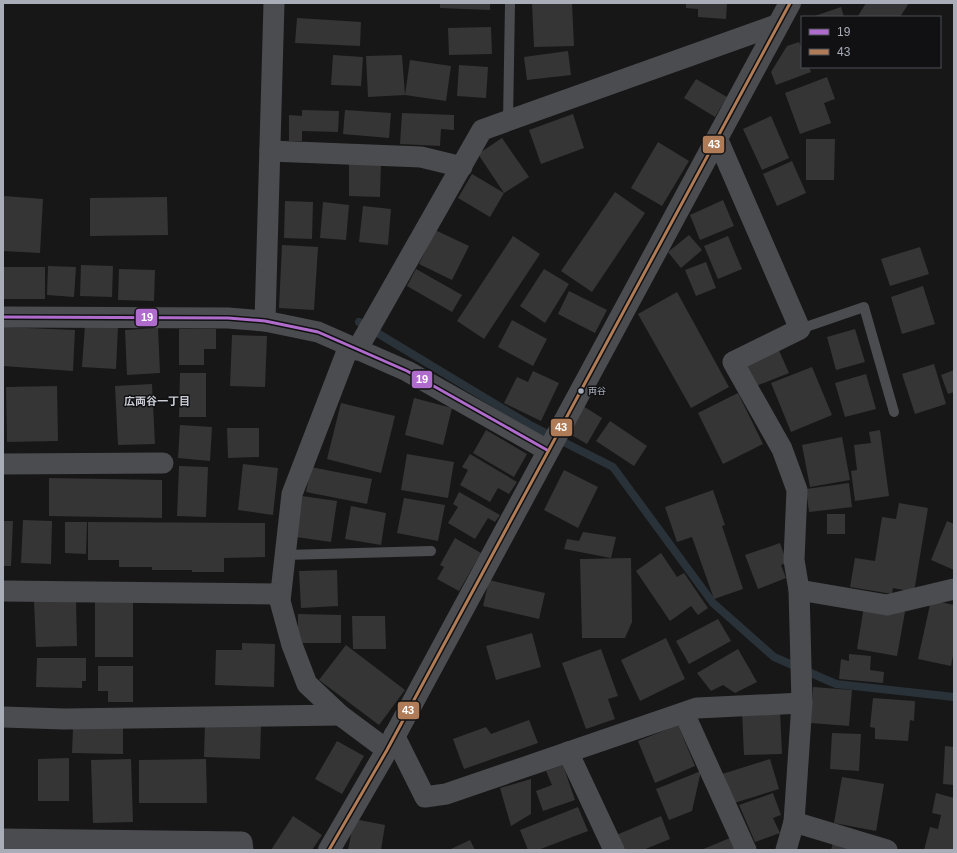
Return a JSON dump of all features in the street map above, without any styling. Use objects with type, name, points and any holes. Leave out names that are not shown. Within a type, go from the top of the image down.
[{"type":"street","points":[[265,322],[274,3]]},
{"type":"street","points":[[329,850],[390,742],[790,3]]},
{"type":"street","points":[[779,24],[482,130],[462,167],[353,348],[292,494],[280,601],[292,645],[307,684],[340,715],[390,742],[425,797],[446,794],[697,708],[802,702]]},
{"type":"street","points":[[716,138],[800,329],[733,362],[782,449],[797,490],[794,560],[799,590],[802,702],[794,822],[786,850]]},
{"type":"street","points":[[270,151],[421,157],[462,167]]},
{"type":"street","points":[[3,316],[228,318],[265,322],[318,332],[407,371],[547,450]]},
{"type":"street","points":[[3,464],[163,463]]},
{"type":"street","points":[[799,590],[887,605],[954,589]]},
{"type":"street","points":[[3,591],[280,594]]},
{"type":"street","points":[[684,712],[746,850]]},
{"type":"street","points":[[3,717],[64,718],[340,715]]},
{"type":"street","points":[[568,752],[614,850]]},
{"type":"street","points":[[794,822],[887,850]]},
{"type":"street","points":[[3,839],[242,842],[243,850]]},
{"type":"lane","points":[[508,121],[510,3]]},
{"type":"lane","points":[[800,329],[864,307],[894,412]]},
{"type":"lane","points":[[285,555],[431,551]]},
{"type":"building","points":[[440,3],[490,3],[490,10],[440,8]]},
{"type":"building","points":[[532,3],[572,3],[574,46],[534,47]]},
{"type":"building","points":[[686,3],[727,3],[726,19],[698,17],[698,9],[686,8]]},
{"type":"building","points":[[866,3],[909,3],[901,16],[858,16]]},
{"type":"building","points":[[841,7],[844,16],[815,16]]},
{"type":"building","points":[[297,18],[361,22],[360,46],[295,43]]},
{"type":"building","points":[[491,27],[492,54],[449,55],[448,28]]},
{"type":"building","points":[[799,42],[801,47],[801,68],[809,68],[811,72],[776,85],[771,72],[787,46]]},
{"type":"building","points":[[568,51],[571,75],[527,80],[524,57]]},
{"type":"building","points":[[333,55],[363,57],[361,86],[331,85]]},
{"type":"building","points":[[402,55],[405,95],[368,97],[366,56]]},
{"type":"building","points":[[410,60],[451,66],[446,101],[405,95]]},
{"type":"building","points":[[459,65],[488,67],[486,98],[457,96]]},
{"type":"building","points":[[827,77],[835,99],[824,103],[831,123],[800,134],[785,93]]},
{"type":"building","points":[[696,79],[727,97],[715,117],[684,98]]},
{"type":"building","points":[[302,110],[339,111],[338,132],[302,131],[302,141],[289,141],[289,115],[302,116]]},
{"type":"building","points":[[345,110],[391,113],[389,138],[343,134]]},
{"type":"building","points":[[402,113],[454,115],[454,130],[441,129],[440,146],[400,144]]},
{"type":"building","points":[[573,114],[584,148],[541,164],[529,130]]},
{"type":"building","points":[[771,116],[789,158],[762,170],[743,129]]},
{"type":"building","points":[[502,138],[529,177],[504,193],[478,154]]},
{"type":"building","points":[[806,139],[835,139],[834,180],[806,180]]},
{"type":"building","points":[[658,142],[689,161],[662,206],[631,188]]},
{"type":"building","points":[[792,161],[806,193],[777,206],[763,174]]},
{"type":"building","points":[[349,163],[381,163],[380,197],[349,196]]},
{"type":"building","points":[[472,174],[504,193],[490,217],[458,198]]},
{"type":"building","points":[[615,192],[645,213],[592,292],[561,271]]},
{"type":"building","points":[[4,196],[43,199],[40,253],[3,251]]},
{"type":"building","points":[[167,197],[168,235],[90,236],[90,198]]},
{"type":"building","points":[[723,200],[734,226],[700,240],[690,215]]},
{"type":"building","points":[[285,201],[313,202],[312,239],[284,238]]},
{"type":"building","points":[[323,202],[349,205],[346,240],[320,238]]},
{"type":"building","points":[[363,206],[391,209],[388,245],[359,242]]},
{"type":"building","points":[[435,230],[469,246],[452,280],[419,264]]},
{"type":"building","points":[[689,235],[702,250],[681,268],[668,252]]},
{"type":"building","points":[[513,236],[540,254],[484,339],[457,321]]},
{"type":"building","points":[[728,236],[742,269],[718,279],[704,246]]},
{"type":"building","points":[[282,245],[318,247],[314,310],[279,308]]},
{"type":"building","points":[[920,247],[929,274],[890,286],[881,259]]},
{"type":"building","points":[[706,262],[716,288],[696,296],[685,270]]},
{"type":"building","points":[[81,265],[113,266],[112,297],[80,296]]},
{"type":"building","points":[[48,266],[76,267],[74,297],[47,295]]},
{"type":"building","points":[[3,267],[45,267],[45,299],[3,299]]},
{"type":"building","points":[[119,269],[155,270],[154,301],[118,300]]},
{"type":"building","points":[[416,269],[462,295],[452,312],[407,286]]},
{"type":"building","points":[[544,269],[569,284],[545,323],[520,306]]},
{"type":"building","points":[[923,286],[935,324],[902,334],[891,297]]},
{"type":"building","points":[[569,291],[607,310],[595,333],[558,314]]},
{"type":"building","points":[[677,292],[729,387],[691,408],[638,314]]},
{"type":"building","points":[[512,320],[547,339],[533,366],[498,347]]},
{"type":"building","points":[[85,325],[118,327],[116,369],[82,367]]},
{"type":"building","points":[[3,327],[75,330],[73,371],[3,366]]},
{"type":"building","points":[[158,328],[160,373],[127,375],[125,330]]},
{"type":"building","points":[[179,329],[216,329],[216,349],[204,349],[204,365],[179,365]]},
{"type":"building","points":[[855,329],[865,362],[836,370],[827,337]]},
{"type":"building","points":[[232,335],[267,336],[265,387],[230,386]]},
{"type":"building","points":[[777,346],[789,373],[751,388],[740,361]]},
{"type":"building","points":[[934,364],[946,404],[915,414],[902,374]]},
{"type":"building","points":[[812,367],[832,415],[791,432],[771,383]]},
{"type":"building","points":[[954,370],[954,392],[948,394],[941,375]]},
{"type":"building","points":[[533,371],[559,383],[541,421],[504,403],[517,377],[528,382]]},
{"type":"building","points":[[180,373],[206,373],[206,417],[179,417]]},
{"type":"building","points":[[866,374],[876,409],[845,417],[835,383]]},
{"type":"building","points":[[152,384],[155,444],[118,445],[115,386]]},
{"type":"building","points":[[57,386],[58,441],[7,442],[6,387]]},
{"type":"building","points":[[738,393],[763,444],[723,464],[698,413]]},
{"type":"building","points":[[414,398],[452,408],[443,445],[405,435]]},
{"type":"building","points":[[341,403],[395,416],[381,473],[327,459]]},
{"type":"building","points":[[583,406],[602,418],[587,444],[568,433]]},
{"type":"building","points":[[610,421],[647,446],[634,466],[596,441]]},
{"type":"building","points":[[180,425],[212,427],[210,461],[178,458]]},
{"type":"building","points":[[227,428],[259,428],[259,457],[228,458]]},
{"type":"building","points":[[486,430],[527,454],[514,477],[473,453]]},
{"type":"building","points":[[880,430],[889,496],[855,501],[851,471],[857,470],[854,445],[871,443],[869,432]]},
{"type":"building","points":[[842,437],[850,480],[810,487],[802,445]]},
{"type":"building","points":[[407,454],[454,462],[448,498],[401,490]]},
{"type":"building","points":[[470,454],[517,482],[509,494],[498,488],[490,502],[460,485],[468,470],[462,467]]},
{"type":"building","points":[[243,464],[278,468],[273,515],[238,510]]},
{"type":"building","points":[[179,466],[208,467],[206,517],[177,516]]},
{"type":"building","points":[[311,467],[372,479],[367,504],[306,492]]},
{"type":"building","points":[[564,470],[598,487],[578,528],[544,510]]},
{"type":"building","points":[[49,478],[162,480],[162,518],[49,516]]},
{"type":"building","points":[[849,483],[852,507],[809,512],[806,489]]},
{"type":"building","points":[[713,490],[725,525],[722,526],[743,589],[714,599],[692,537],[677,542],[665,507]]},
{"type":"building","points":[[459,492],[500,515],[495,522],[488,518],[475,539],[448,523],[458,507],[453,504]]},
{"type":"building","points":[[302,496],[337,501],[331,542],[296,537]]},
{"type":"building","points":[[404,498],[445,505],[438,541],[397,533]]},
{"type":"building","points":[[899,503],[928,508],[914,592],[893,588],[892,594],[850,587],[855,558],[875,561],[882,517],[896,519]]},
{"type":"building","points":[[351,506],[386,513],[381,545],[345,539]]},
{"type":"building","points":[[827,514],[845,514],[845,534],[827,534]]},
{"type":"building","points":[[23,520],[52,521],[51,564],[21,563]]},
{"type":"building","points":[[3,521],[13,521],[11,566],[3,566]]},
{"type":"building","points":[[947,521],[954,524],[954,570],[931,560]]},
{"type":"building","points":[[65,522],[87,522],[86,554],[65,553]]},
{"type":"building","points":[[88,522],[265,523],[265,557],[224,558],[224,572],[152,570],[152,567],[119,567],[119,560],[88,560]]},
{"type":"building","points":[[583,532],[616,537],[611,558],[564,549],[567,539],[579,541]]},
{"type":"building","points":[[455,538],[481,553],[459,591],[437,579],[444,567],[440,565]]},
{"type":"building","points":[[780,543],[787,563],[781,565],[786,578],[758,589],[745,555]]},
{"type":"building","points":[[661,553],[677,577],[684,573],[708,608],[698,615],[691,606],[670,621],[636,571]]},
{"type":"building","points":[[631,558],[632,622],[625,638],[582,638],[580,559]]},
{"type":"building","points":[[337,570],[338,606],[301,608],[299,571]]},
{"type":"building","points":[[489,580],[545,593],[539,619],[483,606]]},
{"type":"building","points":[[76,600],[77,646],[36,647],[34,601]]},
{"type":"building","points":[[931,600],[954,605],[954,650],[951,666],[918,659]]},
{"type":"building","points":[[95,602],[133,602],[133,657],[95,657]]},
{"type":"building","points":[[864,606],[905,612],[897,656],[857,649]]},
{"type":"building","points":[[298,614],[341,615],[341,643],[298,643]]},
{"type":"building","points":[[352,616],[385,616],[386,649],[353,649]]},
{"type":"building","points":[[718,619],[731,641],[689,664],[676,641]]},
{"type":"building","points":[[532,633],[541,667],[496,680],[486,646]]},
{"type":"building","points":[[666,638],[685,679],[640,701],[621,660]]},
{"type":"building","points":[[242,643],[275,644],[274,687],[215,685],[216,650],[242,650]]},
{"type":"building","points":[[346,645],[405,690],[379,725],[319,680]]},
{"type":"building","points":[[601,649],[618,696],[608,699],[615,719],[586,729],[562,663]]},
{"type":"building","points":[[738,649],[757,682],[735,693],[723,685],[711,691],[697,673]]},
{"type":"building","points":[[849,654],[871,656],[870,670],[884,672],[883,683],[839,679],[841,659],[849,661]]},
{"type":"building","points":[[37,658],[86,658],[86,681],[82,681],[82,688],[36,687]]},
{"type":"building","points":[[98,666],[133,666],[133,702],[108,702],[108,691],[98,691]]},
{"type":"building","points":[[813,687],[852,690],[849,726],[811,723]]},
{"type":"building","points":[[873,698],[915,701],[914,721],[910,720],[908,741],[875,739],[875,728],[870,727]]},
{"type":"building","points":[[780,710],[782,754],[744,755],[742,711]]},
{"type":"building","points":[[529,720],[538,743],[464,769],[453,739],[486,727],[491,734]]},
{"type":"building","points":[[123,722],[123,754],[72,753],[73,729]]},
{"type":"building","points":[[205,722],[261,725],[260,759],[204,757]]},
{"type":"building","points":[[678,725],[695,766],[655,783],[638,741]]},
{"type":"building","points":[[832,733],[861,734],[859,771],[830,769]]},
{"type":"building","points":[[337,741],[364,756],[342,794],[315,779]]},
{"type":"building","points":[[945,746],[954,747],[954,785],[943,784]]},
{"type":"building","points":[[69,758],[69,801],[38,801],[38,759]]},
{"type":"building","points":[[131,759],[133,822],[93,823],[91,760]]},
{"type":"building","points":[[206,759],[207,803],[139,803],[139,760]]},
{"type":"building","points":[[770,759],[779,789],[731,804],[722,774]]},
{"type":"building","points":[[563,765],[575,800],[543,811],[536,791],[552,785],[546,771]]},
{"type":"building","points":[[701,771],[692,811],[669,820],[656,789]]},
{"type":"building","points":[[842,777],[884,784],[876,831],[834,823]]},
{"type":"building","points":[[531,779],[531,814],[511,826],[500,788]]},
{"type":"building","points":[[773,793],[781,815],[773,818],[780,833],[755,842],[739,805]]},
{"type":"building","points":[[936,793],[954,798],[954,850],[924,850],[930,827],[938,829],[941,815],[932,813]]},
{"type":"building","points":[[578,807],[588,831],[538,850],[528,850],[520,830]]},
{"type":"building","points":[[293,816],[322,835],[312,850],[271,850]]},
{"type":"building","points":[[661,816],[670,839],[643,850],[620,850],[614,836]]},
{"type":"building","points":[[354,819],[385,825],[381,850],[348,850]]},
{"type":"building","points":[[730,838],[735,850],[701,850]]},
{"type":"building","points":[[470,840],[475,850],[449,850]]},
{"type":"building","points":[[833,843],[857,850],[831,850]]},
{"type":"waterway","points":[[359,322],[530,425],[613,467],[713,603],[774,657],[836,684],[954,697]]},
{"type":"transit line","name":"43","points":[[329,850],[387,750],[790,3]]},
{"type":"transit line","name":"19","points":[[3,317],[228,318],[265,321],[318,332],[407,371],[547,450]]},
{"type":"place","name":"両谷","points":[[581,391]]},
{"type":"district","name":"広両谷一丁目","points":[[157,401]]}]
